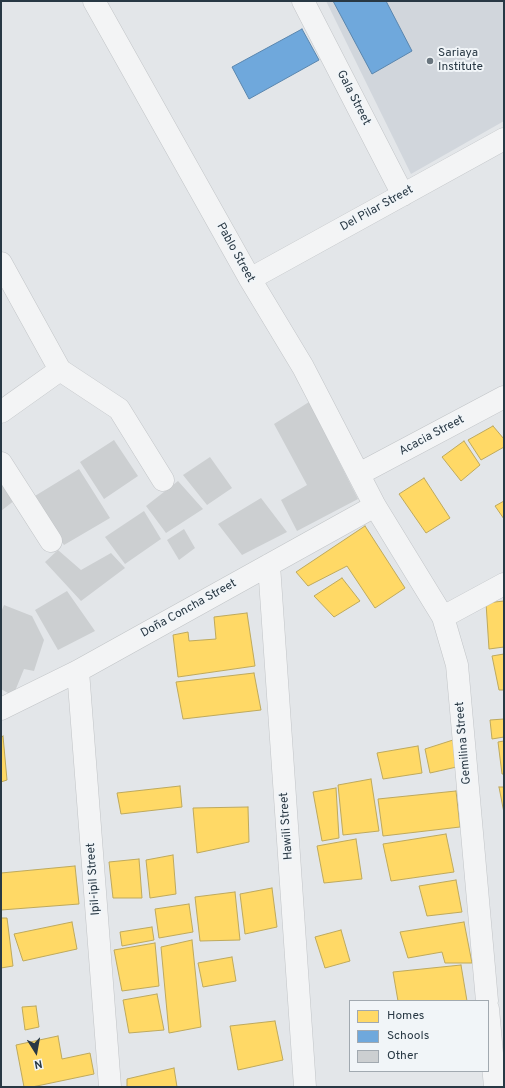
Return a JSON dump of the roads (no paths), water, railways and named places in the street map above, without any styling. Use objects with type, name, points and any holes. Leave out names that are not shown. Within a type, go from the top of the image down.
[{"type":"street","name":"Pablo Street","points":[[94,1],[250,279],[303,367],[375,506]]},
{"type":"street","name":"Gala Street","points":[[304,1],[403,195]]},
{"type":"street","name":"Del Pilar Street","points":[[250,279],[504,139]]},
{"type":"street","points":[[1,263],[60,370],[119,409],[163,480]]},
{"type":"street","points":[[1,412],[60,370]]},
{"type":"street","name":"Acacia Street","points":[[359,474],[504,397]]},
{"type":"street","points":[[1,463],[51,540]]},
{"type":"street","name":"Doña Concha Street","points":[[1,709],[78,671],[375,506]]},
{"type":"street","name":"Gemilina Street","points":[[375,506],[443,617],[457,665],[487,1000]]},
{"type":"street","name":"Hawili Street","points":[[270,565],[305,1087]]},
{"type":"street","points":[[443,617],[504,584]]},
{"type":"street","name":"Ipil-ipil Street","points":[[78,671],[110,1087]]},
{"type":"street","points":[[489,1020],[495,1087]]},
{"type":"place","name":"Sariaya Institute","points":[[430,61]]}]
